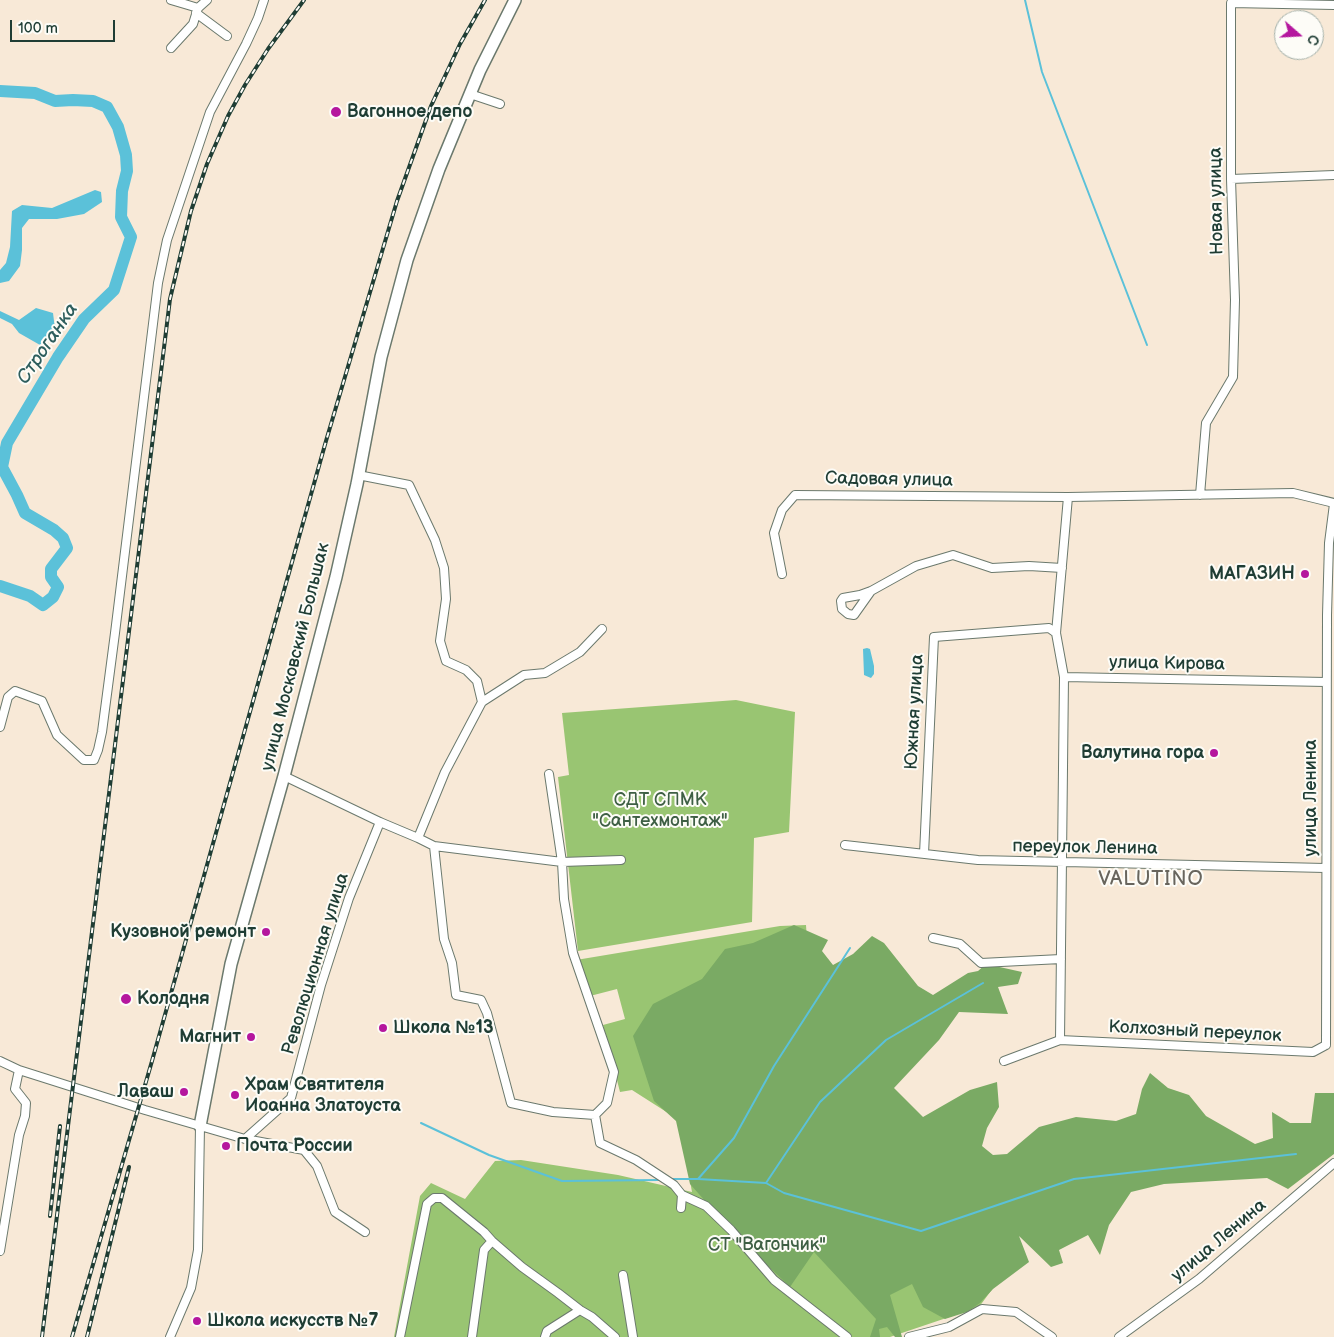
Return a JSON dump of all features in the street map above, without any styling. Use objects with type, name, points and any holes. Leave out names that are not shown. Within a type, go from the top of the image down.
[{"type":"street","points":[[171,0],[197,10],[227,36]]},
{"type":"street","points":[[171,48],[193,24],[197,10],[207,0]]},
{"type":"street","points":[[0,727],[8,697],[16,691],[40,699],[57,735],[84,760],[94,760],[102,732],[160,274],[167,240],[210,112],[246,44],[264,0]]},
{"type":"street","name":"улица Московский Большак","points":[[171,1335],[191,1288],[198,1250],[200,1126],[231,964],[284,776],[336,577],[381,357],[408,260],[439,169],[480,70],[515,0]]},
{"type":"street","name":"Новая улица","points":[[1200,495],[1206,423],[1233,377],[1235,300],[1231,179],[1231,3],[1334,4]]},
{"type":"street","points":[[470,94],[500,104]]},
{"type":"street","points":[[1231,179],[1334,175]]},
{"type":"street","points":[[358,475],[409,485],[435,540],[444,568],[446,599],[440,641],[446,662],[466,670],[477,681],[482,702]]},
{"type":"street","name":"Садовая улица","points":[[782,574],[774,533],[782,510],[795,495],[1068,497],[1293,493],[1334,503]]},
{"type":"street","points":[[1060,1040],[1064,677],[1053,630],[1057,622],[1068,497]]},
{"type":"street","name":"улица Ленина","points":[[1326,1045],[1326,682],[1330,650],[1334,503]]},
{"type":"street","points":[[871,591],[916,566],[953,555],[992,568],[1029,566],[1062,568]]},
{"type":"street","points":[[418,838],[444,772],[482,702],[524,675],[546,673],[580,652],[602,629]]},
{"type":"street","name":"Южная улица","points":[[924,854],[934,637],[1053,630]]},
{"type":"street","name":"улица Кирова","points":[[1064,677],[1326,682]]},
{"type":"street","points":[[434,846],[444,939],[452,963],[456,995],[481,1000],[487,1013],[511,1103],[553,1112],[595,1115],[607,1103],[614,1072],[572,953],[564,899],[562,862],[549,774]]},
{"type":"street","points":[[284,776],[434,846],[562,862],[621,860]]},
{"type":"street","name":"Революционная улица","points":[[245,1139],[291,1098],[321,985],[349,898],[380,822]]},
{"type":"street","name":"переулок Ленина","points":[[845,846],[978,860],[1326,868]]},
{"type":"street","points":[[933,938],[960,944],[981,963],[1061,958]]},
{"type":"street","name":"Колхозный переулок","points":[[1004,1061],[1060,1040],[1313,1052],[1326,1045]]},
{"type":"street","points":[[1326,1045],[1334,1048]]},
{"type":"street","points":[[0,1061],[19,1070],[200,1126],[245,1139],[304,1150],[317,1166],[335,1212],[365,1232]]},
{"type":"street","points":[[0,1250],[19,1135],[26,1110],[26,1103],[15,1089],[19,1070]]},
{"type":"street","points":[[595,1115],[600,1143],[636,1160],[674,1185],[682,1195],[706,1206],[731,1230],[774,1280],[847,1337]]},
{"type":"street","name":"улица Ленина","points":[[1119,1337],[1199,1279],[1334,1163]]},
{"type":"street","points":[[681,1208],[682,1195]]},
{"type":"street","points":[[400,1337],[428,1204],[434,1198],[442,1198],[484,1232],[522,1267],[592,1317],[615,1337]]},
{"type":"street","points":[[472,1337],[484,1250],[492,1241]]},
{"type":"street","points":[[623,1275],[632,1337]]},
{"type":"street","points":[[909,1337],[949,1326],[982,1309],[1016,1312],[1052,1337]]},
{"type":"street","points":[[545,1337],[546,1331],[580,1310]]},
{"type":"street","points":[[171,1335],[181,1337]]},
{"type":"green space","name":"СДТ СПМК \"Сантехмонтаж\"","points":[[736,700],[795,712],[789,832],[754,838],[752,922],[578,951],[558,777],[569,775],[562,713]]},
{"type":"green space","points":[[794,925],[828,940],[822,951],[833,965],[853,954],[872,936],[884,943],[918,986],[933,995],[968,973],[978,971],[986,964],[1022,972],[1018,984],[998,987],[1008,1014],[959,1012],[939,1040],[894,1088],[923,1117],[970,1090],[997,1082],[999,1107],[987,1128],[982,1146],[993,1155],[1007,1154],[1039,1127],[1076,1117],[1116,1121],[1136,1114],[1142,1089],[1150,1073],[1168,1088],[1189,1095],[1206,1116],[1255,1144],[1273,1138],[1272,1112],[1290,1123],[1311,1123],[1315,1093],[1334,1093],[1334,1154],[1288,1189],[1267,1178],[1164,1184],[1131,1192],[1109,1225],[1100,1255],[1088,1235],[1059,1250],[1063,1263],[1051,1267],[1019,1236],[1029,1262],[993,1289],[980,1303],[967,1312],[945,1319],[923,1307],[912,1284],[890,1295],[902,1337],[895,1337],[887,1327],[879,1329],[880,1337],[870,1337],[876,1319],[814,1252],[790,1287],[731,1230],[690,1184],[676,1121],[654,1101],[633,1036],[653,1004],[702,979],[725,949],[753,943]]},
{"type":"green space","name":"СТ \"Вагончик\"","points":[[806,925],[810,985],[1016,1257],[979,1307],[890,1337],[394,1337],[420,1196],[431,1183],[465,1199],[495,1161],[521,1160],[618,1175],[692,1192],[679,1120],[632,1090],[620,1092],[603,1025],[625,1019],[617,989],[590,996],[576,960],[780,926]]},
{"type":"water","points":[[95,190],[101,192],[102,202],[84,214],[57,219],[29,219],[22,228],[20,266],[9,281],[0,283],[0,270],[6,263],[10,247],[12,211],[22,205],[52,208]]},
{"type":"water","points":[[36,308],[53,313],[55,329],[40,345],[19,333],[12,324],[0,318],[0,311],[19,320]]},
{"type":"water","points":[[863,649],[870,649],[874,666],[874,674],[871,678],[864,675]]},
{"type":"waterway","points":[[1025,0],[1042,72],[1147,345]]},
{"type":"waterway","name":"Строганка","points":[[0,91],[35,93],[55,101],[93,101],[107,107],[118,127],[126,155],[127,171],[122,191],[121,217],[131,237],[114,290],[84,319],[58,357],[7,443],[2,467],[25,513],[54,530],[63,538],[67,548],[51,569],[51,577],[58,587],[53,597],[43,605],[30,596],[0,586]]},
{"type":"waterway","points":[[698,1179],[734,1138],[774,1066],[850,948]]},
{"type":"waterway","points":[[766,1183],[820,1102],[886,1040],[983,983]]},
{"type":"waterway","points":[[421,1123],[489,1155],[562,1181],[659,1180]]},
{"type":"waterway","points":[[671,1179],[766,1183],[784,1193],[921,1231],[1074,1179],[1296,1154]]},
{"type":"railway","points":[[42,1337],[170,299],[191,211],[207,164],[228,116],[268,49],[304,0]]},
{"type":"railway","points":[[72,1337],[152,1061],[326,441],[397,201],[431,106],[460,44],[485,0]]},
{"type":"railway","points":[[50,1216],[60,1126]]},
{"type":"railway","points":[[87,1337],[129,1167]]},
{"type":"place","name":"Вагонное депо","points":[[336,112]]},
{"type":"place","name":"МАГАЗИН","points":[[1305,574]]},
{"type":"place","name":"Валутина гора","points":[[1214,753]]},
{"type":"place","name":"Кузовной ремонт","points":[[266,932]]},
{"type":"place","name":"Колодня","points":[[126,999]]},
{"type":"place","name":"Школа №13","points":[[383,1028]]},
{"type":"place","name":"Магнит","points":[[251,1037]]},
{"type":"place","name":"Лаваш","points":[[184,1092]]},
{"type":"place","name":"Храм Святителя Иоанна Златоуста","points":[[235,1095]]},
{"type":"place","name":"Почта России","points":[[226,1146]]},
{"type":"place","name":"Школа искусств №7","points":[[197,1321]]},
{"type":"district","name":"VALUTINO","points":[[1151,880]]}]
